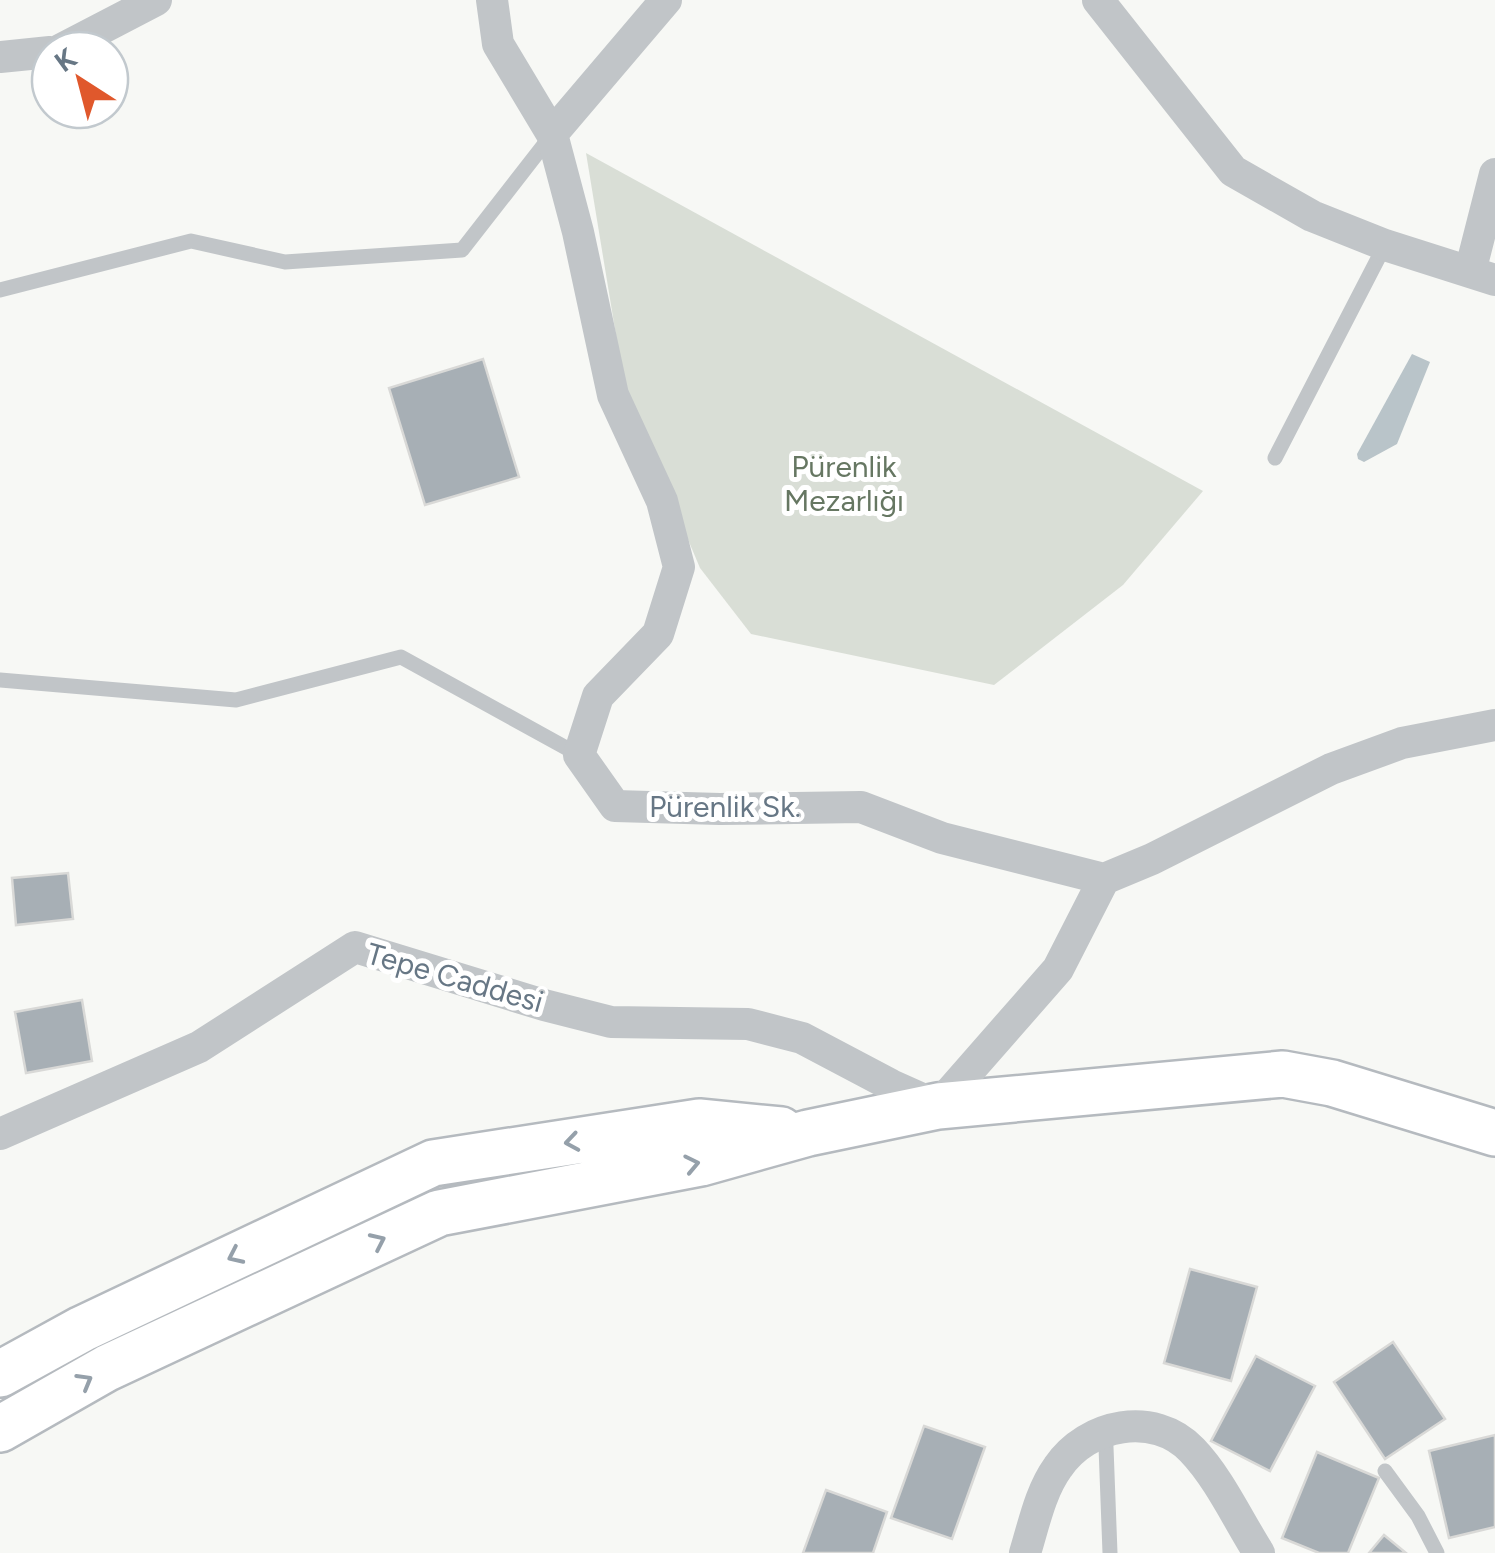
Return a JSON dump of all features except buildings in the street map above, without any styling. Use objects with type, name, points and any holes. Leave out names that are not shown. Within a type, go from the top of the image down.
[{"type":"street","points":[[98,30],[156,0]]},
{"type":"street","points":[[492,0],[498,44],[552,134],[613,395],[662,501],[679,567],[658,634],[598,696],[579,755]]},
{"type":"street","points":[[552,134],[666,0]]},
{"type":"street","points":[[1098,0],[1234,171],[1312,216],[1385,245],[1482,276],[1495,174]]},
{"type":"street","points":[[0,57],[30,54]]},
{"type":"street","points":[[938,1106],[1058,969],[1104,879],[1331,769],[1402,743],[1495,725]]},
{"type":"street","name":"Pürenlik Sk.","points":[[579,755],[615,806],[861,807],[942,838],[1104,879]]},
{"type":"street","name":"Tepe Caddesi","points":[[0,1134],[199,1047],[355,948],[611,1022],[748,1024],[802,1038],[891,1086],[938,1106]]},
{"type":"street","points":[[0,1429],[107,1368],[439,1212],[701,1163],[808,1133],[938,1106],[1283,1074],[1332,1083],[1495,1133]]},
{"type":"street","points":[[0,1374],[82,1329],[433,1163],[700,1122],[808,1133]]},
{"type":"street","points":[[1026,1553],[1044,1490],[1060,1464],[1082,1442],[1128,1426],[1150,1427],[1171,1434],[1191,1448],[1259,1553]]},
{"type":"lane","points":[[0,290],[191,241],[285,262],[462,250],[552,134]]},
{"type":"lane","points":[[1275,458],[1385,245]]},
{"type":"lane","points":[[0,680],[236,700],[401,658],[579,755]]},
{"type":"lane","points":[[1103,1432],[1110,1553]]},
{"type":"lane","points":[[1385,1471],[1418,1516],[1436,1553]]},
{"type":"green space","name":"Pürenlik Mezarlığı","points":[[586,153],[1203,491],[1123,585],[994,685],[751,634],[700,568],[625,390]]},
{"type":"shaded area","points":[[1412,354],[1430,362],[1397,444],[1364,462],[1357,454]]}]
